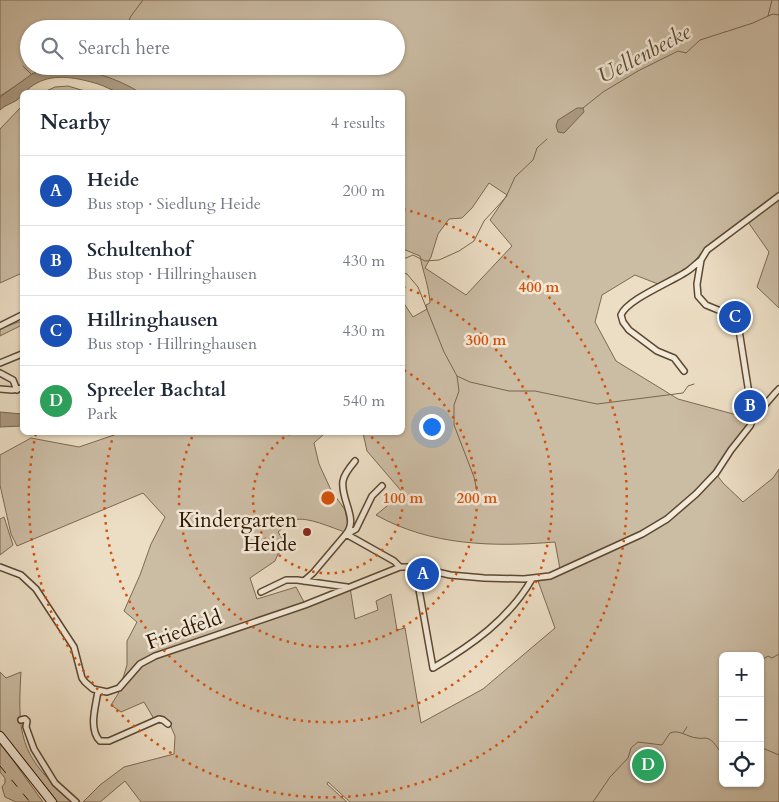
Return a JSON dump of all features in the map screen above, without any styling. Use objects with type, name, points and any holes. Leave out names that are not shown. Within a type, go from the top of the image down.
[{"type":"main road","points":[[0,736],[52,802]]},
{"type":"street","points":[[684,371],[674,358],[657,351],[633,333],[624,323],[621,314],[625,309],[658,286],[689,270],[701,260],[710,247],[779,196]]},
{"type":"street","points":[[701,260],[697,284],[698,296],[703,303],[728,314],[739,330],[753,416],[760,412],[779,389]]},
{"type":"street","points":[[0,326],[20,316]]},
{"type":"street","points":[[0,363],[20,355]]},
{"type":"street","points":[[0,373],[14,380],[20,389]]},
{"type":"street","points":[[0,388],[20,389]]},
{"type":"street","name":"Friedfeld","points":[[98,691],[107,692],[119,688],[140,664],[155,656],[305,605],[400,567],[415,566],[464,576],[532,579],[561,572],[642,534],[667,519],[696,494],[716,473],[750,426],[753,416]]},
{"type":"street","points":[[304,581],[314,573],[350,529],[351,519],[342,494],[343,479],[355,461]]},
{"type":"street","points":[[346,534],[356,528],[372,496],[382,486]]},
{"type":"street","points":[[346,534],[394,561],[400,567]]},
{"type":"street","points":[[0,566],[17,572],[32,584],[74,647],[85,682],[98,691],[94,729],[96,737],[100,741],[109,741],[159,719],[168,724]]},
{"type":"street","points":[[415,566],[433,668],[464,649],[490,629],[513,606],[532,579]]},
{"type":"street","points":[[261,592],[286,580],[350,588]]},
{"type":"street","points":[[21,720],[27,720],[26,727],[34,749],[55,783],[76,802]]},
{"type":"shaded area","points":[[0,0],[779,0],[779,194],[707,246],[688,269],[658,284],[635,275],[602,295],[595,322],[616,361],[678,399],[748,418],[751,413],[749,425],[707,478],[684,502],[671,512],[643,530],[560,569],[555,542],[486,544],[463,542],[419,533],[376,515],[403,493],[367,451],[363,435],[405,435],[405,305],[413,317],[427,309],[426,305],[430,303],[420,256],[405,250],[405,90],[135,90],[88,75],[405,75],[405,20],[20,20],[20,75],[33,75],[0,96]],"holes":[[[489,183],[507,195],[490,220],[512,246],[466,295],[425,268],[431,257],[438,234],[449,219],[462,218],[472,208]]]},
{"type":"shaded area","points":[[31,75],[102,75],[135,90],[113,90],[75,78],[59,77],[44,80],[27,90],[20,90],[20,97],[17,100],[0,110],[0,97]]},
{"type":"shaded area","points":[[68,86],[81,90],[48,90],[55,87]]},
{"type":"shaded area","points":[[20,108],[20,274],[0,283],[0,129]]},
{"type":"shaded area","points":[[577,108],[583,108],[584,112],[564,133],[558,132],[556,126],[558,120]]},
{"type":"shaded area","points":[[779,198],[779,308],[757,287],[769,252],[748,222]]},
{"type":"shaded area","points":[[20,322],[20,326],[0,336],[0,329]]},
{"type":"shaded area","points":[[0,412],[20,414],[20,426],[0,427]]},
{"type":"shaded area","points":[[114,435],[323,435],[314,443],[319,464],[331,490],[345,510],[348,524],[345,532],[306,520],[299,519],[288,523],[278,532],[288,548],[278,554],[275,561],[250,578],[257,599],[296,587],[305,604],[350,587],[355,619],[378,610],[376,601],[391,594],[397,630],[405,628],[421,723],[483,689],[555,628],[538,581],[562,574],[632,541],[668,521],[717,475],[743,502],[773,478],[779,469],[779,802],[350,802],[328,782],[327,784],[347,802],[141,802],[125,781],[100,802],[83,802],[100,785],[124,767],[174,754],[175,736],[169,722],[154,719],[144,702],[121,712],[111,705],[118,694],[127,665],[127,641],[137,622],[124,611],[151,544],[165,517],[143,493],[17,546],[11,534],[0,485],[0,455],[31,438],[79,447]]},
{"type":"shaded area","points":[[4,517],[13,545],[0,555],[0,519]]},
{"type":"shaded area","points":[[0,672],[6,678],[21,672],[20,714],[26,745],[42,772],[73,802],[58,802],[0,730]]},
{"type":"shaded area","points":[[0,744],[43,802],[16,802],[5,797],[2,787],[5,783],[5,778],[0,772]]},
{"type":"waterway","points":[[129,20],[143,0]]},
{"type":"waterway","name":"Uellenbecke","points":[[583,108],[603,92],[638,71],[678,51],[686,53],[700,40],[753,23],[768,16],[772,0]]},
{"type":"waterway","points":[[768,16],[773,14],[779,15]]},
{"type":"waterway","name":"Uellenbecke","points":[[405,258],[413,255],[425,261],[439,260],[459,251],[474,241],[484,221],[506,197],[515,177],[533,160],[537,148],[547,139]]},
{"type":"waterway","points":[[405,273],[418,287],[444,352],[457,376],[459,391],[454,405],[454,425],[474,477],[477,491]]},
{"type":"waterway","points":[[457,376],[470,382],[509,391],[535,391],[597,404],[683,393],[688,386],[694,384]]},
{"type":"waterway","points":[[764,658],[768,656],[772,658],[779,654]]},
{"type":"waterway","points":[[683,733],[687,727]]},
{"type":"waterway","points":[[593,802],[610,777],[628,758],[631,748],[638,742],[662,745],[670,733],[677,732],[709,739],[719,750]]},
{"type":"waterway","points":[[764,749],[779,755]]},
{"type":"railway","points":[[0,766],[30,802]]},
{"type":"place","name":"Hillringhausen","points":[[735,317]]},
{"type":"place","name":"Schultenhof","points":[[750,406]]},
{"type":"place","name":"Kindergarten Heide","points":[[307,532]]},
{"type":"place","name":"Heide","points":[[423,574]]},
{"type":"place","name":"Spreeler Bachtal","points":[[648,765]]}]
